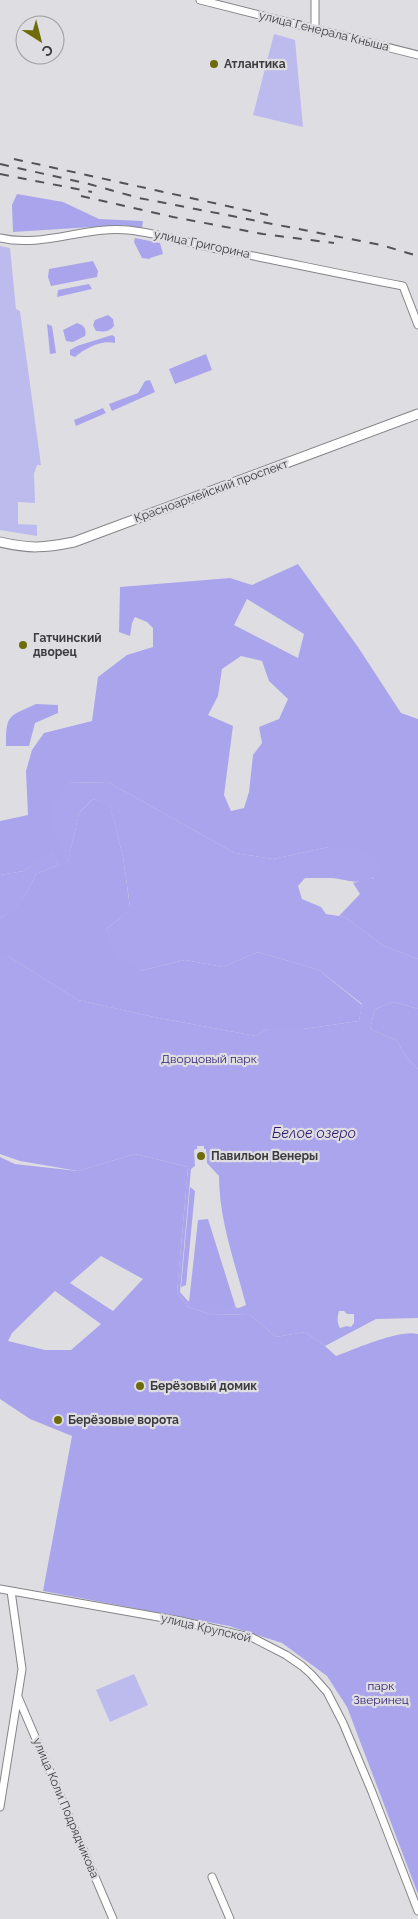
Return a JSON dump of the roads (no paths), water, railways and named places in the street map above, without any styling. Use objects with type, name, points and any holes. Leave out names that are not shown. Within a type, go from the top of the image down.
[{"type":"main road","name":"Красноармейский проспект","points":[[0,542],[28,548],[43,548],[74,542],[418,414]]},
{"type":"street","name":"улица Генерала Кныша","points":[[200,0],[418,55]]},
{"type":"street","points":[[314,0],[315,30]]},
{"type":"street","name":"улица Григорина","points":[[0,238],[23,242],[115,230],[142,232],[403,286],[418,325]]},
{"type":"street","name":"улица Крупской","points":[[0,1589],[182,1621],[253,1638],[286,1655],[307,1670],[327,1692],[343,1723],[418,1911]]},
{"type":"street","points":[[0,1807],[22,1670],[11,1591]]},
{"type":"street","name":"улица Коли Подрядчикова","points":[[18,1697],[113,1919]]},
{"type":"street","points":[[14,1722],[21,1717],[29,1721]]},
{"type":"street","points":[[212,1877],[230,1919]]},
{"type":"water","name":"Белое озеро","points":[[108,782],[235,853],[273,859],[329,847],[360,848],[380,862],[380,872],[362,882],[330,878],[305,878],[298,886],[302,899],[321,907],[326,914],[345,917],[384,946],[418,959],[418,1009],[394,1002],[375,1009],[370,1029],[396,1040],[407,1058],[418,1069],[418,1318],[376,1319],[325,1346],[305,1332],[276,1337],[249,1314],[212,1315],[188,1307],[177,1293],[188,1167],[135,1154],[78,1171],[20,1161],[0,1154],[0,956],[8,956],[78,1000],[154,1017],[256,1036],[267,1029],[303,1029],[359,1021],[362,1004],[319,970],[258,952],[223,967],[185,960],[140,971],[116,955],[109,944],[106,929],[119,919],[130,906],[123,857],[110,806],[93,799],[79,813],[68,863],[54,836],[50,821],[52,807],[67,783]],"holes":[[[197,1146],[204,1146],[207,1163],[219,1176],[225,1225],[246,1305],[239,1308],[188,1301],[180,1292],[191,1169],[195,1166],[194,1150],[197,1149]],[[339,1311],[354,1314],[354,1323],[351,1327],[340,1328],[338,1325]]]},
{"type":"water","points":[[51,850],[59,865],[36,874],[18,906],[0,918],[0,875],[24,871]]},
{"type":"waterway","points":[[59,865],[68,863]]},
{"type":"railway","points":[[14,159],[268,215]]},
{"type":"railway","points":[[0,164],[89,184],[139,198],[381,245],[418,256]]},
{"type":"railway","points":[[0,174],[92,192]]},
{"type":"railway","points":[[81,196],[173,217],[263,234],[334,243]]},
{"type":"place","name":"Атлантика","points":[[214,64]]},
{"type":"place","name":"Гатчинский дворец","points":[[23,645]]},
{"type":"place","name":"Павильон Венеры","points":[[201,1156]]},
{"type":"place","name":"Берёзовый домик","points":[[140,1386]]},
{"type":"place","name":"Берёзовые ворота","points":[[58,1420]]},
{"type":"park label","name":"Дворцовый парк","points":[[209,1059]]},
{"type":"park label","name":"парк Зверинец","points":[[381,1693]]}]
